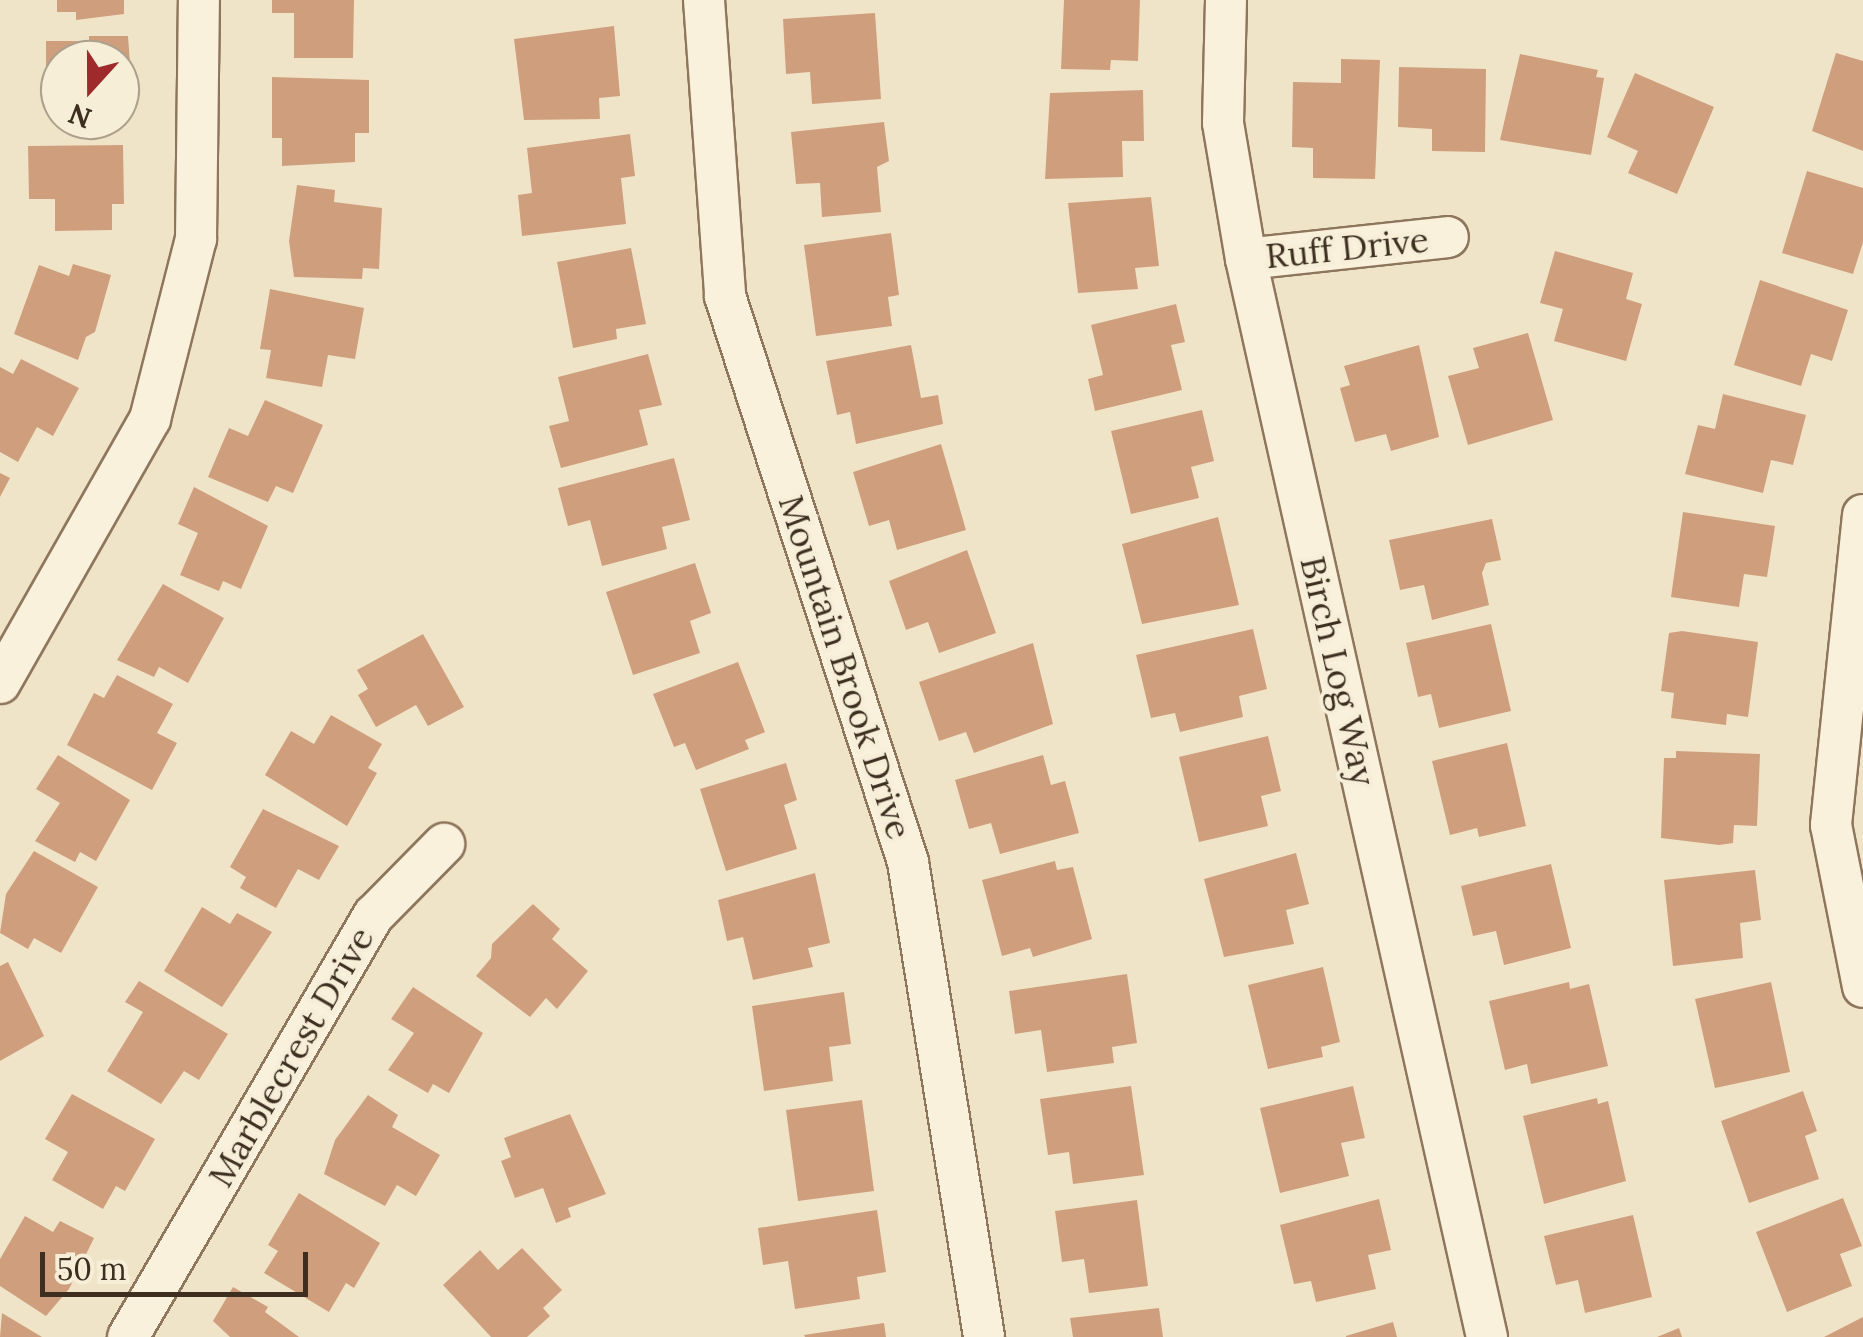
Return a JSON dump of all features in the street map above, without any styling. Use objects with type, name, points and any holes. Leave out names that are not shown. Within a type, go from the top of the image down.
[{"type":"street","points":[[0,683],[150,419],[196,239],[199,0]]},
{"type":"street","name":"Mountain Brook Drive","points":[[704,0],[726,296],[908,862],[984,1337]]},
{"type":"street","name":"Birch Log Way","points":[[1226,0],[1223,123],[1246,260],[1487,1337]]},
{"type":"street","name":"Ruff Drive","points":[[1246,260],[1448,237]]},
{"type":"street","points":[[1863,515],[1830,825],[1863,988]]},
{"type":"street","name":"Marblecrest Drive","points":[[128,1337],[374,915],[444,844]]},
{"type":"building","points":[[57,0],[124,0],[124,14],[76,20],[76,12],[57,12]]},
{"type":"building","points":[[272,0],[354,0],[353,58],[294,58],[294,13],[272,13]]},
{"type":"building","points":[[1064,0],[1140,0],[1138,61],[1111,60],[1110,70],[1061,69]]},
{"type":"building","points":[[875,13],[881,99],[812,104],[810,72],[786,74],[783,19]]},
{"type":"building","points":[[614,26],[620,96],[599,98],[600,119],[524,120],[514,39]]},
{"type":"building","points":[[89,36],[128,36],[128,40],[89,40]]},
{"type":"building","points":[[1836,53],[1863,61],[1863,151],[1812,131]]},
{"type":"building","points":[[1520,54],[1598,70],[1596,77],[1604,78],[1591,155],[1500,140]]},
{"type":"building","points":[[1341,59],[1380,60],[1375,179],[1313,178],[1313,148],[1292,147],[1293,82],[1341,83]]},
{"type":"building","points":[[1399,67],[1486,69],[1485,152],[1432,151],[1432,129],[1398,127]]},
{"type":"building","points":[[1635,73],[1714,107],[1677,194],[1628,173],[1638,151],[1607,137]]},
{"type":"building","points":[[272,77],[369,80],[369,133],[355,133],[355,162],[282,166],[282,138],[272,138]]},
{"type":"building","points":[[1143,90],[1144,141],[1122,141],[1123,177],[1045,179],[1050,93]]},
{"type":"building","points":[[884,122],[889,161],[877,167],[881,212],[822,217],[820,183],[796,184],[791,132]]},
{"type":"building","points":[[630,134],[635,176],[621,178],[626,224],[522,236],[518,195],[532,193],[527,148]]},
{"type":"building","points":[[123,145],[124,204],[112,204],[112,230],[55,231],[55,199],[29,199],[28,146]]},
{"type":"building","points":[[1807,171],[1863,188],[1863,242],[1853,274],[1782,253]]},
{"type":"building","points":[[297,185],[335,190],[334,202],[382,208],[379,269],[363,268],[362,279],[294,277],[289,241]]},
{"type":"building","points":[[1151,197],[1159,266],[1135,268],[1138,289],[1078,293],[1068,203]]},
{"type":"building","points":[[891,233],[899,295],[888,297],[892,326],[816,336],[804,245]]},
{"type":"building","points":[[631,248],[646,324],[616,329],[617,339],[573,348],[557,262]]},
{"type":"building","points":[[1555,251],[1633,273],[1626,299],[1642,304],[1626,361],[1554,341],[1563,309],[1540,303]]},
{"type":"building","points":[[73,264],[111,275],[95,332],[86,337],[78,360],[14,334],[39,265],[69,276]]},
{"type":"building","points":[[1760,280],[1848,310],[1832,361],[1811,354],[1801,386],[1734,365]]},
{"type":"building","points":[[270,289],[364,308],[355,359],[328,355],[322,387],[266,378],[271,350],[260,349]]},
{"type":"building","points":[[1176,304],[1185,342],[1171,345],[1182,390],[1095,411],[1088,379],[1103,375],[1091,325]]},
{"type":"building","points":[[1528,333],[1553,420],[1468,445],[1448,376],[1479,368],[1473,348]]},
{"type":"building","points":[[911,345],[921,398],[938,395],[943,424],[856,444],[850,412],[837,415],[826,361]]},
{"type":"building","points":[[1419,345],[1439,437],[1391,451],[1386,434],[1355,442],[1340,388],[1350,385],[1344,366]]},
{"type":"building","points":[[648,354],[662,405],[639,410],[648,445],[561,468],[549,426],[569,421],[558,377]]},
{"type":"building","points":[[21,359],[79,388],[53,436],[37,427],[18,462],[0,452],[0,367],[13,374]]},
{"type":"building","points":[[1723,394],[1806,415],[1793,465],[1771,460],[1763,493],[1685,474],[1698,425],[1715,429]]},
{"type":"building","points":[[265,400],[323,425],[293,493],[276,486],[268,502],[208,477],[229,428],[248,436]]},
{"type":"building","points":[[1202,410],[1214,461],[1191,467],[1199,498],[1131,514],[1111,431]]},
{"type":"building","points":[[941,444],[966,530],[897,550],[889,520],[869,526],[853,472]]},
{"type":"building","points":[[674,458],[690,520],[662,527],[667,549],[602,566],[590,520],[568,526],[558,488]]},
{"type":"building","points":[[0,473],[10,478],[0,497]]},
{"type":"building","points":[[194,487],[268,526],[241,589],[223,581],[219,591],[180,575],[198,533],[178,524]]},
{"type":"building","points":[[1683,512],[1775,526],[1767,577],[1744,574],[1739,607],[1671,597]]},
{"type":"building","points":[[1218,517],[1239,605],[1142,624],[1122,544]]},
{"type":"building","points":[[1492,519],[1501,560],[1486,563],[1482,573],[1489,605],[1432,620],[1424,585],[1400,590],[1389,540]]},
{"type":"building","points":[[967,550],[996,633],[939,653],[928,622],[906,630],[889,581]]},
{"type":"building","points":[[695,563],[711,613],[690,621],[700,653],[633,675],[606,592]]},
{"type":"building","points":[[163,584],[224,618],[188,683],[159,667],[154,677],[117,660]]},
{"type":"building","points":[[1491,624],[1511,711],[1439,728],[1431,694],[1418,697],[1406,643]]},
{"type":"building","points":[[1253,629],[1267,689],[1239,696],[1243,717],[1180,732],[1175,713],[1151,718],[1136,655]]},
{"type":"building","points":[[1682,631],[1758,642],[1748,717],[1727,714],[1726,725],[1671,718],[1674,693],[1661,691],[1669,633]]},
{"type":"building","points":[[423,634],[464,707],[428,726],[416,705],[376,727],[358,695],[368,689],[357,670]]},
{"type":"building","points":[[1033,643],[1053,724],[974,753],[966,732],[939,741],[919,682]]},
{"type":"building","points":[[738,662],[765,732],[745,740],[749,749],[696,770],[685,743],[674,747],[653,694]]},
{"type":"building","points":[[117,675],[173,704],[157,733],[177,743],[152,790],[67,745],[94,693],[104,698]]},
{"type":"building","points":[[331,715],[382,744],[368,768],[377,773],[347,826],[265,775],[291,731],[314,744]]},
{"type":"building","points":[[1268,736],[1281,791],[1261,796],[1268,826],[1199,842],[1179,757]]},
{"type":"building","points":[[1507,743],[1526,826],[1479,837],[1477,828],[1450,835],[1432,761]]},
{"type":"building","points":[[1676,751],[1760,754],[1757,826],[1734,825],[1733,843],[1719,845],[1661,838],[1664,758],[1676,758]]},
{"type":"building","points":[[58,755],[130,800],[96,861],[80,852],[75,862],[35,841],[60,803],[36,789]]},
{"type":"building","points":[[1043,755],[1051,785],[1065,781],[1079,833],[1000,854],[991,823],[969,829],[955,780]]},
{"type":"building","points":[[786,763],[797,800],[784,805],[797,849],[726,871],[700,789]]},
{"type":"building","points":[[263,809],[339,846],[319,880],[298,869],[276,908],[240,888],[246,877],[230,867]]},
{"type":"building","points":[[34,851],[98,887],[61,953],[34,938],[28,949],[0,933],[6,894]]},
{"type":"building","points":[[1296,853],[1309,904],[1286,910],[1294,944],[1224,957],[1204,879]]},
{"type":"building","points":[[1055,861],[1057,870],[1073,867],[1092,939],[1033,957],[1030,948],[1002,956],[982,880]]},
{"type":"building","points":[[1551,864],[1571,948],[1504,965],[1496,931],[1473,936],[1461,886]]},
{"type":"building","points":[[1755,870],[1761,920],[1740,923],[1743,958],[1673,966],[1664,880]]},
{"type":"building","points":[[815,873],[830,943],[808,948],[813,967],[753,980],[743,937],[727,941],[718,900]]},
{"type":"building","points":[[533,904],[560,929],[552,939],[588,971],[557,1009],[546,998],[530,1017],[476,976],[491,958],[492,944]]},
{"type":"building","points":[[202,907],[230,924],[237,913],[272,932],[222,1007],[164,971]]},
{"type":"building","points":[[8,962],[44,1036],[0,1061],[0,966]]},
{"type":"building","points":[[1323,967],[1340,1042],[1321,1047],[1323,1057],[1268,1069],[1248,985]]},
{"type":"building","points":[[1127,974],[1137,1043],[1112,1047],[1114,1063],[1047,1072],[1041,1030],[1015,1034],[1009,991]]},
{"type":"building","points":[[139,981],[228,1034],[199,1080],[184,1071],[161,1104],[107,1071],[143,1012],[125,1002]]},
{"type":"building","points":[[1569,982],[1570,989],[1589,984],[1608,1066],[1531,1084],[1527,1064],[1505,1070],[1489,1001]]},
{"type":"building","points":[[1771,982],[1790,1072],[1715,1088],[1695,999]]},
{"type":"building","points":[[413,987],[483,1033],[449,1093],[433,1084],[428,1093],[388,1070],[414,1033],[391,1019]]},
{"type":"building","points":[[844,992],[851,1044],[829,1047],[833,1081],[764,1091],[752,1006]]},
{"type":"building","points":[[1131,1086],[1144,1175],[1073,1184],[1069,1152],[1048,1155],[1040,1099]]},
{"type":"building","points":[[1353,1086],[1365,1138],[1341,1143],[1349,1176],[1280,1193],[1260,1108]]},
{"type":"building","points":[[1803,1091],[1817,1131],[1805,1136],[1819,1179],[1749,1203],[1721,1121]]},
{"type":"building","points":[[72,1094],[155,1139],[125,1191],[116,1186],[103,1209],[52,1180],[68,1152],[45,1139]]},
{"type":"building","points":[[368,1095],[398,1115],[392,1127],[440,1155],[416,1196],[397,1185],[385,1206],[324,1174],[335,1140]]},
{"type":"building","points":[[1597,1098],[1598,1104],[1608,1101],[1626,1181],[1544,1204],[1523,1116]]},
{"type":"building","points":[[862,1100],[874,1191],[798,1201],[786,1110]]},
{"type":"building","points":[[570,1114],[606,1194],[568,1208],[571,1217],[556,1223],[543,1188],[515,1198],[501,1161],[511,1157],[504,1138]]},
{"type":"building","points":[[299,1193],[380,1243],[354,1288],[346,1283],[329,1312],[264,1273],[278,1251],[268,1245]]},
{"type":"building","points":[[1843,1198],[1862,1246],[1840,1254],[1852,1286],[1787,1312],[1756,1232]]},
{"type":"building","points":[[1379,1199],[1391,1250],[1368,1255],[1376,1289],[1316,1302],[1311,1281],[1294,1284],[1280,1225]]},
{"type":"building","points":[[1137,1200],[1148,1286],[1089,1293],[1084,1259],[1062,1262],[1055,1211]]},
{"type":"building","points":[[877,1210],[886,1272],[857,1277],[860,1299],[795,1309],[788,1261],[763,1265],[758,1228]]},
{"type":"building","points":[[1633,1215],[1652,1297],[1585,1313],[1578,1280],[1556,1285],[1544,1236]]},
{"type":"building","points":[[25,1216],[53,1232],[60,1221],[94,1238],[69,1289],[46,1316],[0,1286],[0,1259]]},
{"type":"building","points":[[522,1248],[562,1290],[543,1308],[550,1316],[527,1337],[491,1337],[443,1285],[480,1250],[498,1270]]},
{"type":"building","points":[[233,1287],[268,1307],[265,1312],[299,1337],[230,1337],[213,1321]]},
{"type":"building","points":[[1159,1308],[1163,1337],[1073,1337],[1070,1318]]},
{"type":"building","points":[[2,1313],[42,1337],[0,1337]]},
{"type":"building","points":[[1863,1317],[1863,1337],[1824,1337]]},
{"type":"building","points":[[1393,1322],[1397,1337],[1346,1337],[1346,1336]]},
{"type":"building","points":[[884,1323],[886,1337],[804,1335]]},
{"type":"building","points":[[1679,1328],[1682,1337],[1657,1337]]}]
